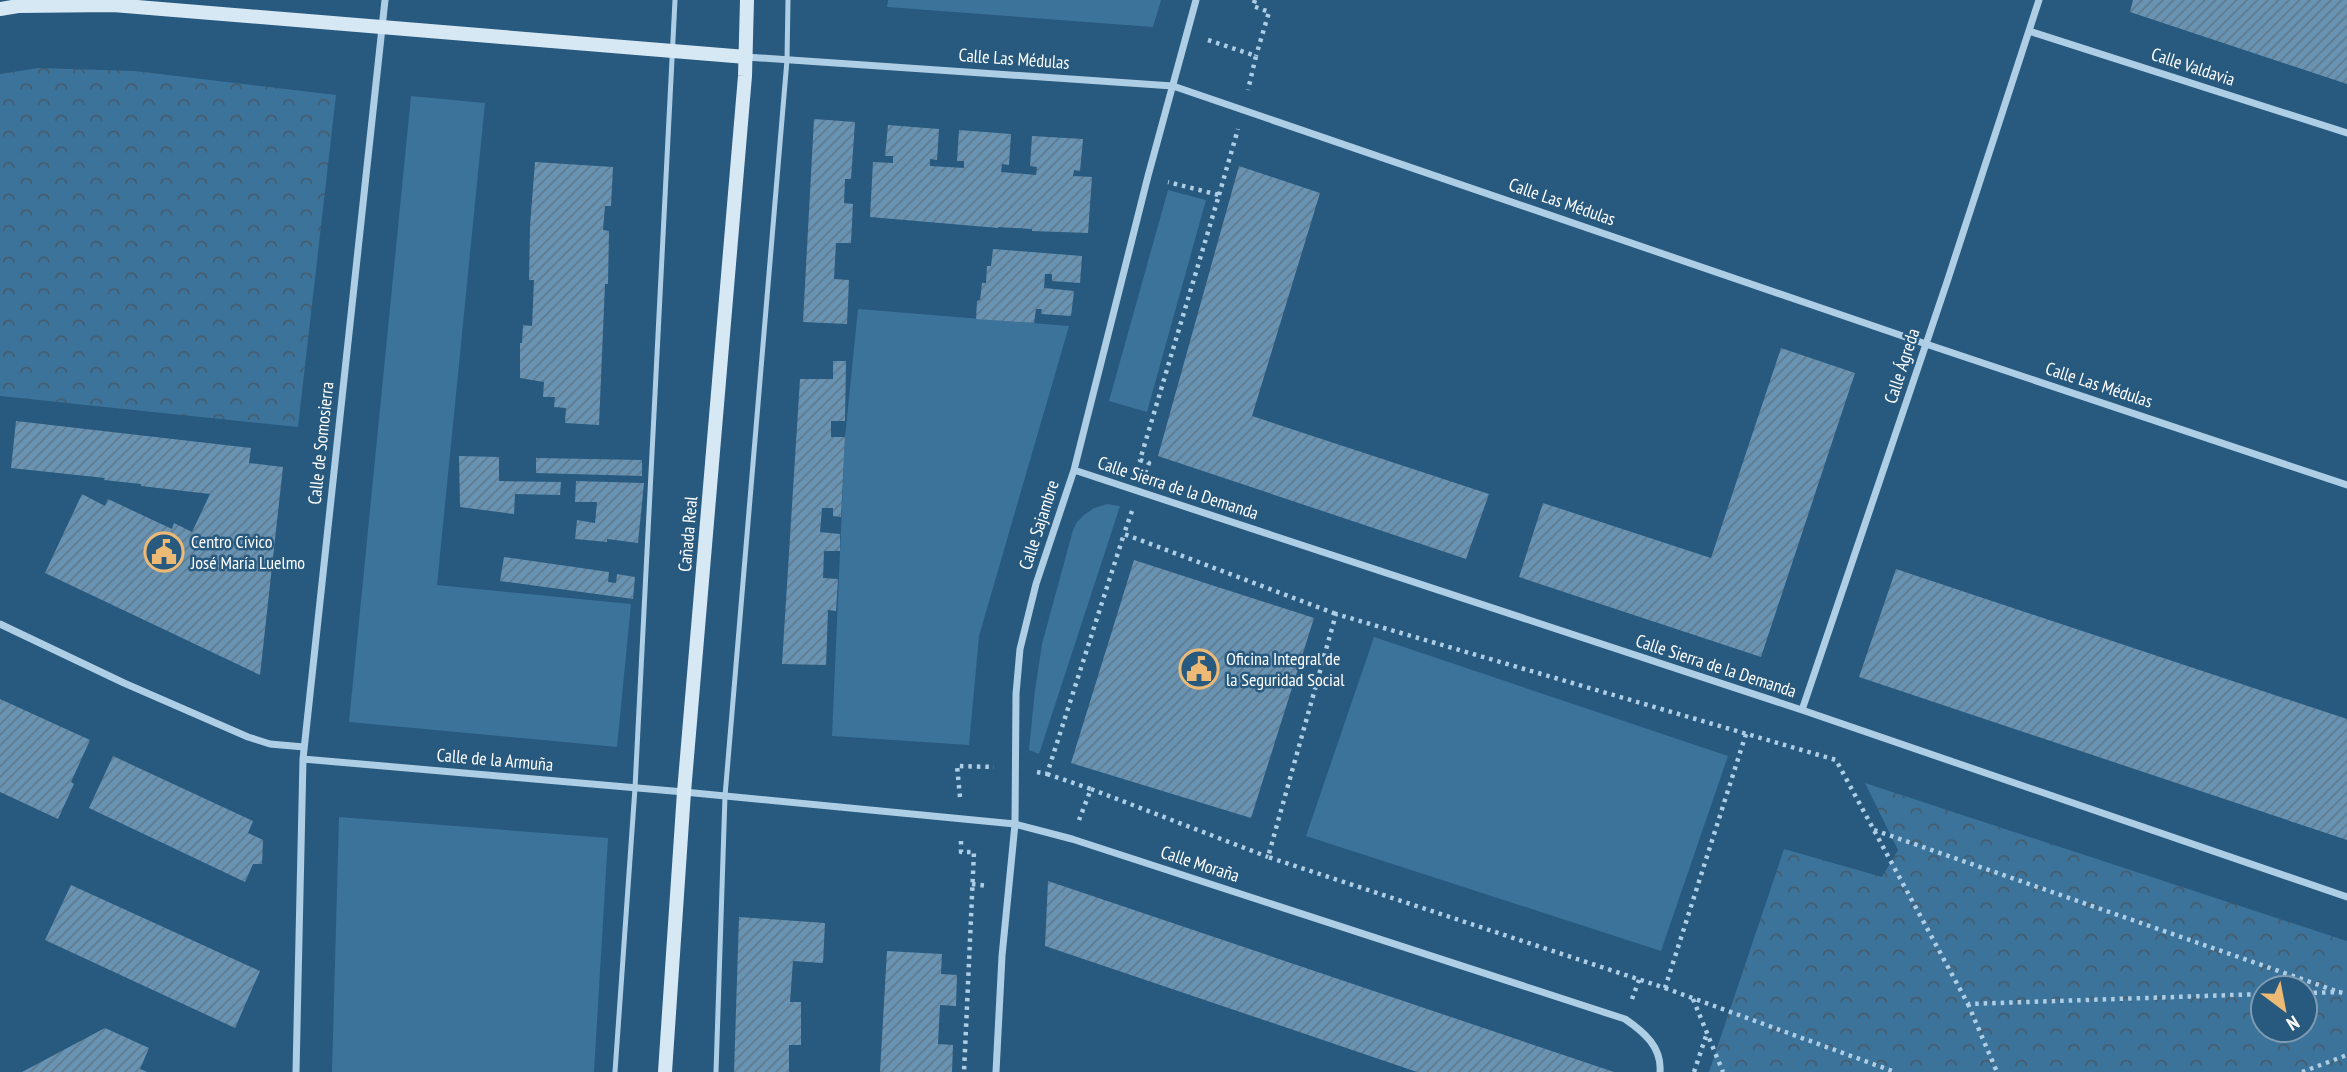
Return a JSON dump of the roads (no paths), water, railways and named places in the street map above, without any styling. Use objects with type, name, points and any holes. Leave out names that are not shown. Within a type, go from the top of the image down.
[{"type":"street","name":"Calle de Somosierra","points":[[294,1071],[304,747],[385,0]]},
{"type":"street","name":"Cañada Real","points":[[665,1072],[684,792],[746,57],[747,0]]},
{"type":"street","name":"Calle Sajambre","points":[[996,1072],[1002,956],[1015,824],[1016,694],[1020,649],[1036,584],[1073,470],[1196,0]]},
{"type":"street","name":"Calle Ágreda","points":[[1802,710],[2039,0]]},
{"type":"street","points":[[0,9],[18,6],[113,5],[746,57]]},
{"type":"street","name":"Calle Valdavia","points":[[2029,31],[2347,133]]},
{"type":"street","name":"Calle Las Médulas","points":[[746,57],[1172,86],[2347,485]]},
{"type":"street","name":"Calle Sierra de la Demanda","points":[[1073,470],[1802,710],[2347,897]]},
{"type":"street","points":[[0,624],[247,737],[270,744],[304,747]]},
{"type":"street","name":"Calle de la Armuña","points":[[303,759],[684,792]]},
{"type":"street","name":"Calle Moraña","points":[[684,792],[1015,824],[1072,839],[1625,1019],[1646,1033],[1661,1058],[1660,1072]]},
{"type":"lane","points":[[615,1072],[635,788],[675,0]]},
{"type":"lane","points":[[716,1072],[725,796],[787,60],[788,0]]},
{"type":"place","name":"Centro Cívico José María Luelmo","points":[[164,552]]},
{"type":"place","name":"Oficina Integral de la Seguridad Social","points":[[1199,669]]}]
